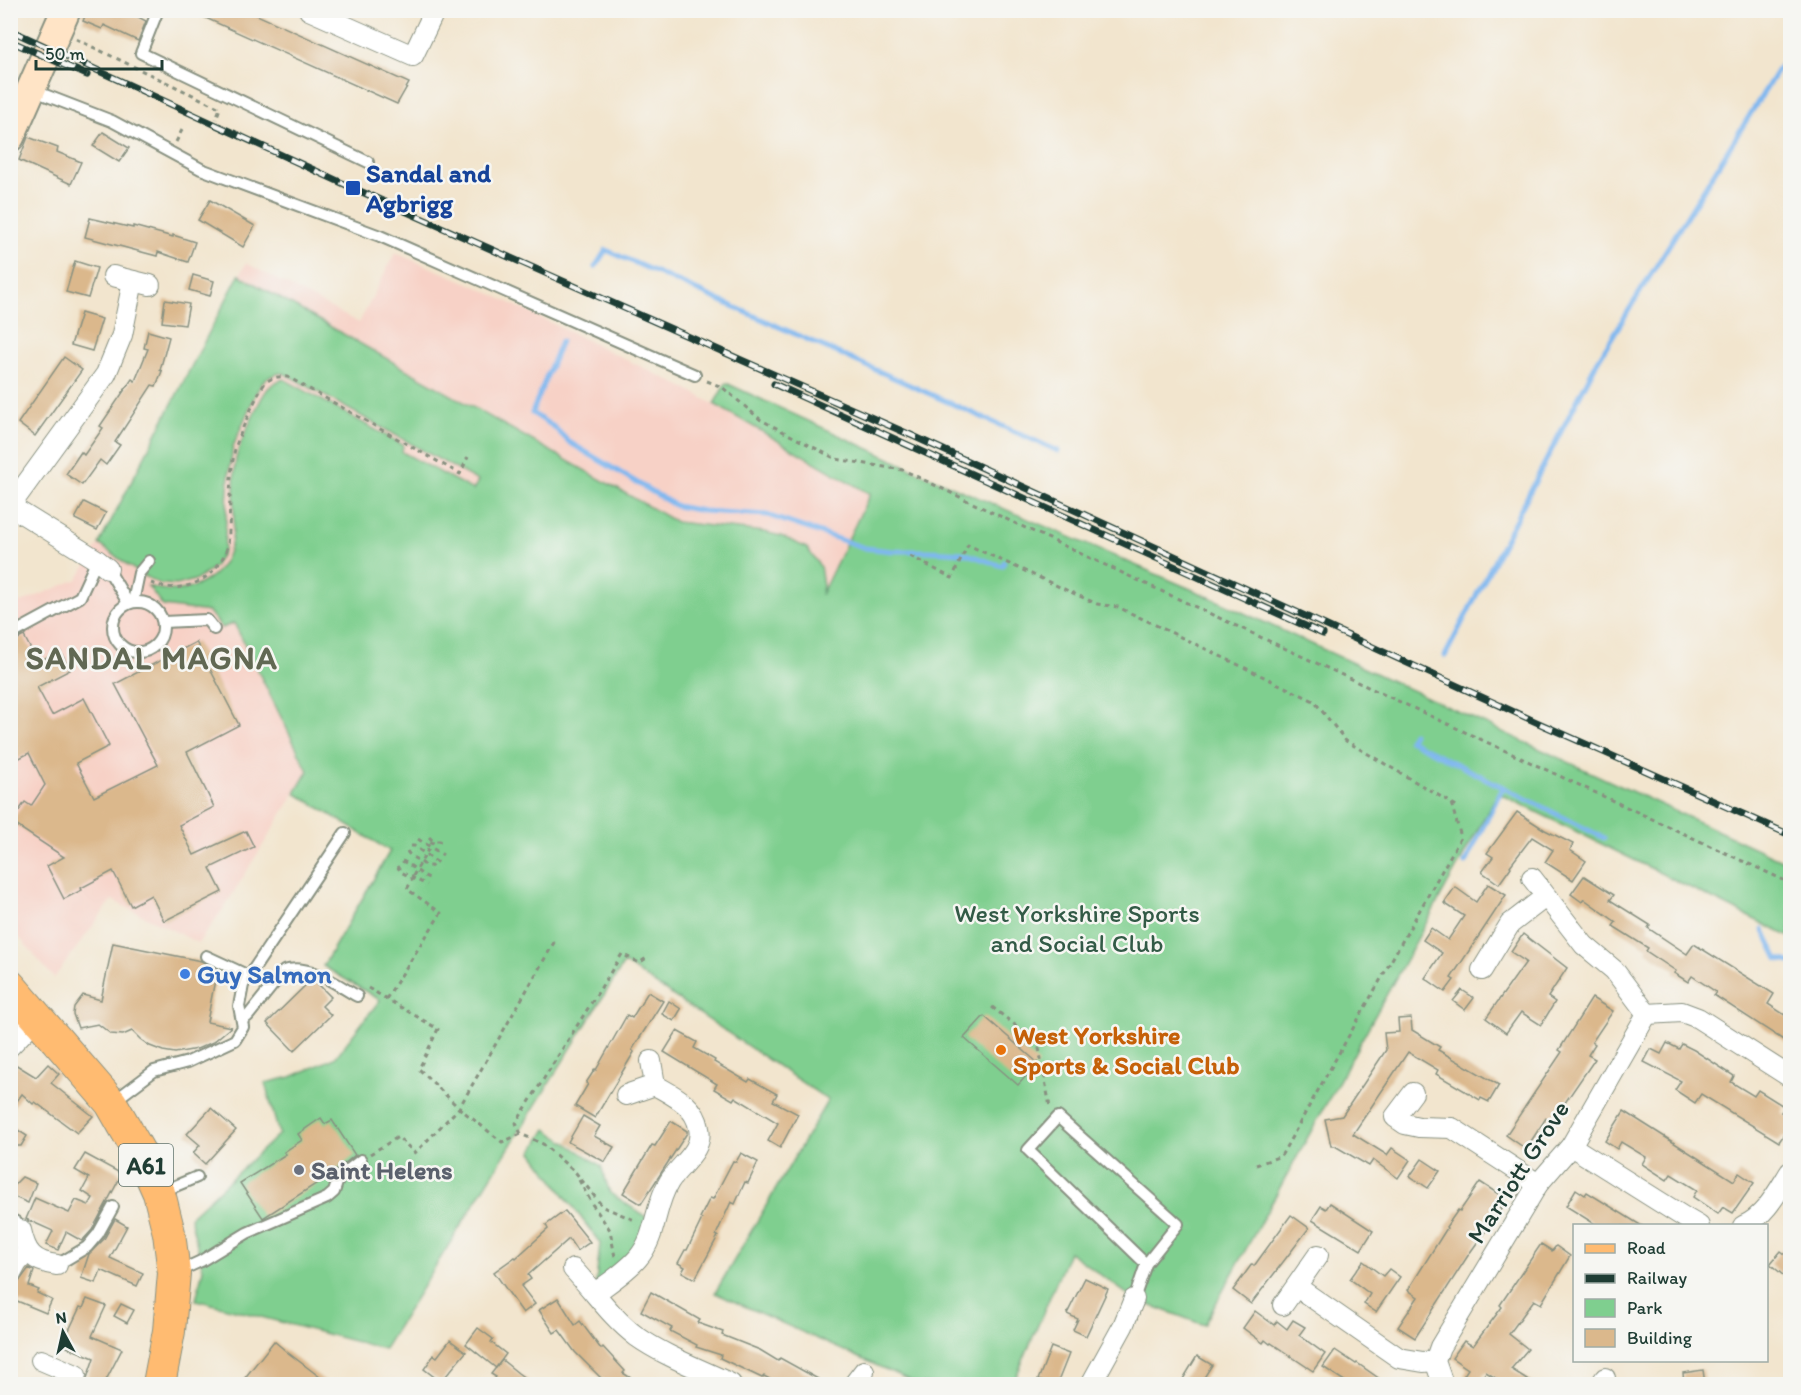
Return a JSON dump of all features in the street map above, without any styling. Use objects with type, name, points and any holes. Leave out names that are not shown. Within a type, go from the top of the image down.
[{"type":"main road","points":[[10,137],[62,20]]},
{"type":"main road","name":"A61","points":[[12,990],[111,1103],[147,1166],[159,1193],[170,1233],[174,1273],[170,1331],[159,1384]]},
{"type":"street","points":[[309,10],[413,56],[435,10]]},
{"type":"street","points":[[102,565],[10,506],[106,374],[142,283],[113,276]]},
{"type":"street","points":[[1532,878],[1584,945],[1614,970],[1647,1014],[1682,1012],[1698,1018],[1791,1077]]},
{"type":"street","points":[[1482,970],[1510,924],[1545,897]]},
{"type":"street","name":"Marriott Grove","points":[[1435,1360],[1440,1347],[1539,1184],[1571,1146],[1647,1014]]},
{"type":"street","points":[[10,1046],[38,1017]]},
{"type":"street","points":[[651,1061],[655,1085]]},
{"type":"street","points":[[596,1293],[638,1259],[649,1243],[660,1202],[669,1182],[696,1149],[700,1130],[694,1113],[682,1100],[655,1085],[626,1095]]},
{"type":"street","points":[[1413,1093],[1395,1117],[1405,1124],[1419,1127],[1452,1128],[1539,1184]]},
{"type":"street","points":[[1571,1146],[1696,1224]]},
{"type":"street","points":[[1748,1224],[1763,1212],[1791,1172]]},
{"type":"street","points":[[16,1225],[27,1252],[46,1264],[57,1265]]},
{"type":"street","points":[[10,1276],[17,1263],[27,1252]]},
{"type":"street","points":[[1283,1305],[1318,1255]]},
{"type":"street","points":[[573,1269],[636,1336],[731,1384]]},
{"type":"street","points":[[1297,1287],[1400,1359],[1423,1362],[1435,1360],[1443,1384]]},
{"type":"street","points":[[1091,1384],[1124,1326],[1134,1299]]},
{"type":"street","points":[[41,1360],[76,1375],[72,1384]]},
{"type":"lane","points":[[158,10],[141,53],[368,162]]},
{"type":"lane","points":[[32,90],[112,121],[201,169],[380,236],[694,375]]},
{"type":"lane","points":[[130,602],[139,573],[149,561]]},
{"type":"lane","points":[[10,635],[80,597],[102,565],[130,602]]},
{"type":"lane","points":[[130,602],[149,603],[156,608],[164,622],[164,631],[160,639],[155,646],[147,650],[130,651],[116,640],[113,623],[121,608],[130,602]]},
{"type":"lane","points":[[164,622],[207,620],[214,629]]},
{"type":"lane","points":[[111,1103],[154,1071],[188,1062],[235,1041],[243,1027],[239,1006],[243,985],[345,833]]},
{"type":"lane","points":[[206,956],[249,976]]},
{"type":"lane","points":[[242,1020],[248,1016],[284,971],[291,969],[313,972],[357,996]]},
{"type":"lane","points":[[1134,1299],[1146,1263],[1178,1224],[1058,1117],[1028,1150],[1146,1263]]},
{"type":"lane","points":[[174,1273],[201,1261],[247,1233],[327,1198],[333,1192],[339,1177],[361,1160]]},
{"type":"lane","points":[[159,1193],[197,1177]]},
{"type":"lane","points":[[57,1265],[87,1247],[98,1234],[113,1207]]},
{"type":"path","points":[[62,20],[220,108],[216,120]]},
{"type":"path","points":[[138,578],[164,587],[178,588],[193,585],[216,569],[228,546],[232,472],[236,447],[258,397],[266,383],[273,378],[280,376],[288,378],[460,474],[468,458]]},
{"type":"path","points":[[722,387],[761,420],[836,459],[903,470],[1004,519],[1791,883]]},
{"type":"path","points":[[910,556],[952,578],[968,545],[1097,603],[1118,607],[1314,701],[1347,741],[1460,808]]},
{"type":"path","points":[[1256,1165],[1281,1156],[1461,837],[1450,802]]},
{"type":"path","points":[[429,837],[433,841],[441,841]]},
{"type":"path","points":[[418,839],[441,855]]},
{"type":"path","points":[[387,999],[441,913],[407,889],[433,841]]},
{"type":"path","points":[[414,847],[435,862],[440,862]]},
{"type":"path","points":[[403,864],[407,851]]},
{"type":"path","points":[[403,864],[422,861]]},
{"type":"path","points":[[422,861],[425,866],[431,866],[434,872]]},
{"type":"path","points":[[403,864],[417,869],[430,878]]},
{"type":"path","points":[[403,864],[413,877],[428,885]]},
{"type":"path","points":[[361,1160],[398,1137],[415,1153],[459,1108],[556,939]]},
{"type":"path","points":[[648,957],[639,963],[622,954],[516,1123],[521,1134],[543,1144],[576,1173],[603,1207],[653,1230]]},
{"type":"path","points":[[359,983],[438,1029],[420,1069],[459,1108],[502,1142],[521,1134]]},
{"type":"path","points":[[992,1007],[1038,1043],[1053,1122]]},
{"type":"path","points":[[576,1173],[592,1204],[610,1230],[619,1276]]},
{"type":"shaded area","points":[[395,253],[473,285],[689,390],[870,494],[820,598],[318,756],[224,908],[198,943],[112,900],[54,978],[11,928],[10,597],[20,603],[78,579],[99,544],[246,263],[359,323]]},
{"type":"green space","name":"West Yorkshire Sports and Social Club","points":[[239,275],[676,522],[764,532],[781,536],[807,548],[820,566],[823,586],[821,595],[870,494],[714,404],[726,383],[921,473],[1207,596],[1790,864],[1790,937],[1498,793],[1204,1325],[1134,1299],[1069,1252],[1013,1384],[918,1384],[715,1293],[828,1100],[624,963],[384,1349],[196,1300],[203,1269],[190,1217],[279,1134],[265,1083],[291,1077],[335,1058],[380,1000],[323,966],[390,851],[295,793],[308,771],[234,623],[222,628],[209,612],[163,606],[148,586],[170,590],[191,588],[205,581],[218,570],[227,557],[234,526],[234,474],[240,445],[264,393],[274,383],[284,379],[403,445],[402,452],[473,490],[478,481],[291,377],[283,373],[276,374],[265,379],[257,391],[233,447],[224,550],[214,567],[198,579],[177,585],[160,584],[139,573],[99,544]]},
{"type":"green space","points":[[546,1129],[601,1166],[610,1193],[655,1223],[595,1293],[600,1243],[532,1152]]},
{"type":"building","points":[[82,10],[125,10],[146,21],[138,41],[104,25],[102,29],[83,21],[85,16]]},
{"type":"building","points":[[188,10],[246,10],[409,83],[397,104]]},
{"type":"building","points":[[103,132],[129,148],[119,162],[93,146]]},
{"type":"building","points":[[28,137],[58,148],[57,152],[81,162],[71,184],[19,160]]},
{"type":"building","points":[[210,200],[255,226],[243,247],[198,220]]},
{"type":"building","points":[[90,218],[173,237],[173,235],[195,242],[188,262],[158,252],[157,256],[85,237]]},
{"type":"building","points":[[75,261],[97,268],[88,298],[66,292]]},
{"type":"building","points":[[193,275],[214,281],[210,296],[189,290]]},
{"type":"building","points":[[165,300],[189,304],[185,325],[162,322]]},
{"type":"building","points":[[81,313],[102,319],[92,351],[71,345]]},
{"type":"building","points":[[148,331],[169,337],[160,370],[162,371],[156,386],[152,385],[115,442],[120,445],[106,465],[100,460],[82,485],[66,474],[81,452],[84,455],[103,428],[100,426],[132,379],[135,381],[148,349],[144,348]]},
{"type":"building","points":[[64,357],[82,370],[35,436],[18,423]]},
{"type":"building","points":[[84,502],[106,513],[97,530],[75,519]]},
{"type":"building","points":[[24,636],[38,663],[60,651],[70,670],[37,687],[52,715],[84,698],[109,746],[76,763],[94,797],[158,765],[115,684],[196,642],[239,725],[187,752],[214,807],[179,825],[194,855],[246,831],[254,847],[210,868],[222,892],[164,921],[151,895],[131,906],[113,871],[64,899],[47,866],[64,857],[11,822],[25,802],[31,806],[45,785],[29,753],[10,763],[10,643]]},
{"type":"building","points":[[1517,812],[1573,844],[1570,850],[1586,861],[1573,880],[1545,862],[1553,850],[1532,837],[1499,884],[1482,872],[1493,857],[1487,853]]},
{"type":"building","points":[[1584,876],[1614,895],[1610,900],[1650,925],[1648,928],[1687,954],[1694,944],[1774,994],[1768,1004],[1791,1019],[1791,1045],[1714,995],[1716,992],[1692,976],[1688,982],[1674,973],[1676,971],[1646,951],[1648,948],[1613,926],[1616,922],[1584,899],[1582,902],[1571,894]]},
{"type":"building","points":[[1488,884],[1506,895],[1451,978],[1454,980],[1445,992],[1425,978],[1442,953],[1423,940],[1431,928],[1448,940],[1464,916],[1444,903],[1455,887],[1476,902]]},
{"type":"building","points":[[1523,934],[1567,968],[1548,997],[1555,1002],[1541,1025],[1521,1012],[1506,1033],[1486,1018],[1526,962],[1511,952]]},
{"type":"building","points":[[113,943],[201,961],[217,969],[207,1022],[231,1027],[213,1042],[197,1049],[175,1053],[150,1046],[132,1031],[123,1035],[111,1034],[98,1024],[78,1028],[73,1014],[74,1007],[83,995],[101,1000]]},
{"type":"building","points":[[311,980],[331,997],[322,1006],[331,1015],[294,1051],[267,1023]]},
{"type":"building","points":[[1462,990],[1474,998],[1465,1010],[1453,1001]]},
{"type":"building","points":[[648,992],[663,1001],[632,1050],[634,1052],[595,1118],[575,1106],[588,1084],[586,1083],[596,1070],[627,1015],[632,1018]]},
{"type":"building","points":[[1592,998],[1613,1011],[1592,1042],[1595,1044],[1588,1055],[1595,1059],[1562,1107],[1554,1123],[1546,1118],[1526,1149],[1506,1135],[1562,1052],[1559,1050]]},
{"type":"building","points":[[669,1001],[681,1009],[674,1021],[662,1014]]},
{"type":"building","name":"West Yorkshire Sports & Social Club","points":[[984,1016],[1038,1063],[1018,1085],[964,1038]]},
{"type":"building","points":[[1411,1018],[1412,1030],[1440,1047],[1438,1050],[1499,1085],[1489,1102],[1481,1098],[1480,1100],[1436,1074],[1438,1070],[1408,1052],[1353,1134],[1387,1155],[1392,1148],[1410,1160],[1398,1178],[1373,1160],[1369,1166],[1335,1146],[1331,1146],[1325,1119],[1342,1116],[1386,1050],[1384,1033],[1399,1032],[1398,1019]]},
{"type":"building","points":[[677,1031],[697,1042],[694,1048],[715,1060],[714,1062],[748,1082],[750,1079],[777,1094],[773,1101],[798,1114],[780,1148],[768,1141],[778,1123],[735,1097],[733,1100],[714,1089],[717,1084],[664,1052]]},
{"type":"building","points":[[1667,1043],[1679,1049],[1682,1044],[1694,1050],[1734,1076],[1731,1082],[1754,1096],[1758,1090],[1785,1107],[1781,1112],[1791,1119],[1791,1141],[1783,1136],[1779,1142],[1701,1094],[1695,1103],[1675,1090],[1681,1081],[1644,1062],[1651,1049],[1661,1054]]},
{"type":"building","points":[[10,1061],[36,1077],[48,1064],[59,1074],[51,1083],[93,1116],[77,1133],[22,1094],[10,1111]]},
{"type":"building","points":[[211,1108],[236,1130],[205,1164],[193,1153],[200,1145],[187,1134]]},
{"type":"building","points":[[1624,1111],[1734,1181],[1739,1173],[1754,1183],[1733,1213],[1723,1207],[1718,1214],[1693,1197],[1697,1190],[1671,1174],[1667,1180],[1642,1164],[1646,1157],[1621,1142],[1617,1149],[1605,1141]]},
{"type":"building","points":[[583,1116],[600,1126],[594,1136],[614,1147],[605,1162],[568,1142]]},
{"type":"building","name":"Saint Helens","points":[[321,1118],[325,1124],[332,1120],[355,1155],[333,1173],[263,1218],[240,1183],[286,1154],[284,1152],[302,1140],[298,1134]]},
{"type":"building","points":[[671,1121],[687,1133],[641,1204],[623,1193],[652,1145],[655,1146]]},
{"type":"building","points":[[10,1125],[27,1136],[21,1146],[10,1143]]},
{"type":"building","points":[[741,1153],[758,1162],[735,1204],[731,1202],[716,1235],[718,1236],[695,1279],[682,1272],[685,1267],[678,1263],[687,1250],[710,1198],[713,1199],[733,1161],[736,1162]]},
{"type":"building","points":[[85,1154],[122,1174],[92,1230],[82,1241],[66,1232],[58,1250],[46,1245],[53,1231],[26,1219],[35,1198],[69,1213],[76,1200],[89,1205],[93,1198],[82,1191],[89,1178],[75,1170]]},
{"type":"building","points":[[1422,1159],[1440,1171],[1428,1188],[1410,1176]]},
{"type":"building","points":[[22,1177],[36,1183],[28,1203],[10,1195],[10,1189]]},
{"type":"building","points":[[1480,1182],[1503,1197],[1498,1206],[1502,1208],[1469,1254],[1415,1338],[1398,1327],[1418,1297],[1408,1290],[1446,1227]]},
{"type":"building","points":[[1576,1189],[1585,1195],[1587,1192],[1639,1224],[1595,1224],[1566,1206]]},
{"type":"building","points":[[1330,1203],[1373,1231],[1361,1250],[1312,1220],[1321,1206],[1326,1209]]},
{"type":"building","points":[[565,1211],[590,1242],[577,1251],[569,1239],[528,1275],[531,1279],[521,1286],[535,1304],[523,1313],[494,1272],[516,1258],[548,1229],[546,1225]]},
{"type":"building","points":[[1291,1215],[1309,1228],[1251,1304],[1233,1290],[1252,1264],[1254,1266]]},
{"type":"building","points":[[115,1219],[127,1226],[110,1258],[143,1273],[137,1286],[101,1270],[96,1283],[81,1278],[89,1254],[104,1239]]},
{"type":"building","points":[[1541,1244],[1552,1251],[1556,1246],[1570,1256],[1541,1304],[1534,1300],[1509,1334],[1528,1349],[1511,1369],[1535,1384],[1505,1384],[1486,1372],[1477,1384],[1464,1375],[1468,1369],[1452,1358],[1464,1341],[1473,1346],[1502,1307],[1500,1305]]},
{"type":"building","points":[[1781,1251],[1791,1259],[1791,1282],[1770,1264]]},
{"type":"building","points":[[1363,1261],[1383,1276],[1389,1269],[1400,1277],[1376,1312],[1364,1304],[1370,1294],[1350,1279]]},
{"type":"building","points":[[29,1268],[34,1271],[29,1286],[39,1290],[37,1293],[52,1300],[46,1313],[10,1298]]},
{"type":"building","points":[[1085,1278],[1108,1289],[1086,1336],[1073,1330],[1078,1319],[1067,1314]]},
{"type":"building","points":[[651,1292],[700,1320],[698,1323],[723,1332],[722,1335],[760,1350],[778,1361],[780,1358],[827,1384],[779,1384],[720,1358],[721,1355],[696,1347],[697,1345],[670,1331],[672,1328],[641,1311]]},
{"type":"building","points":[[558,1298],[575,1325],[580,1321],[601,1349],[603,1347],[625,1371],[623,1373],[640,1384],[607,1384],[575,1352],[559,1330],[554,1333],[539,1310]]},
{"type":"building","points":[[87,1299],[106,1306],[92,1336],[122,1349],[104,1384],[85,1384],[94,1358],[62,1345],[80,1307],[83,1308]]},
{"type":"building","points":[[121,1304],[134,1310],[127,1323],[114,1316]]},
{"type":"building","points":[[1255,1311],[1274,1325],[1277,1321],[1287,1329],[1293,1320],[1305,1327],[1299,1335],[1325,1354],[1313,1371],[1271,1343],[1265,1340],[1263,1343],[1243,1328]]},
{"type":"building","points":[[478,1328],[493,1339],[491,1342],[506,1354],[496,1368],[466,1344]]},
{"type":"building","points":[[450,1340],[466,1352],[441,1382],[424,1369],[434,1355],[437,1357]]},
{"type":"building","points":[[274,1341],[287,1352],[329,1384],[240,1384]]},
{"type":"building","points":[[1051,1347],[1069,1354],[1057,1384],[1038,1380]]},
{"type":"building","points":[[1335,1350],[1387,1384],[1349,1384],[1323,1367]]},
{"type":"building","points":[[1197,1356],[1212,1365],[1200,1384],[1180,1384]]},
{"type":"building","points":[[502,1360],[533,1384],[490,1384],[496,1377],[491,1374]]},
{"type":"building","points":[[1703,1370],[1705,1384],[1684,1384],[1683,1373]]},
{"type":"waterway","points":[[1445,656],[1598,360],[1790,50]]},
{"type":"waterway","points":[[595,267],[606,250],[1058,451]]},
{"type":"waterway","points":[[561,341],[532,413],[554,427],[569,442],[676,506],[703,511],[767,515],[865,548],[964,553],[1002,566],[1004,562]]},
{"type":"waterway","points":[[1413,733],[1409,740],[1604,838]]},
{"type":"waterway","points":[[1465,863],[1503,787]]},
{"type":"waterway","points":[[1763,929],[1778,959],[1790,962]]},
{"type":"railway","points":[[10,30],[353,188],[913,436],[1534,721],[1790,835]]},
{"type":"railway","points":[[10,41],[87,75]]},
{"type":"railway","points":[[774,384],[1323,634]]},
{"type":"place","name":"Sandal and Agbrigg","points":[[353,188]]},
{"type":"place","name":"Guy Salmon","points":[[185,974]]},
{"type":"place","name":"West Yorkshire Sports & Social Club","points":[[1001,1050]]},
{"type":"place","name":"Saint Helens","points":[[299,1170]]},
{"type":"district","name":"SANDAL MAGNA","points":[[152,658]]}]
